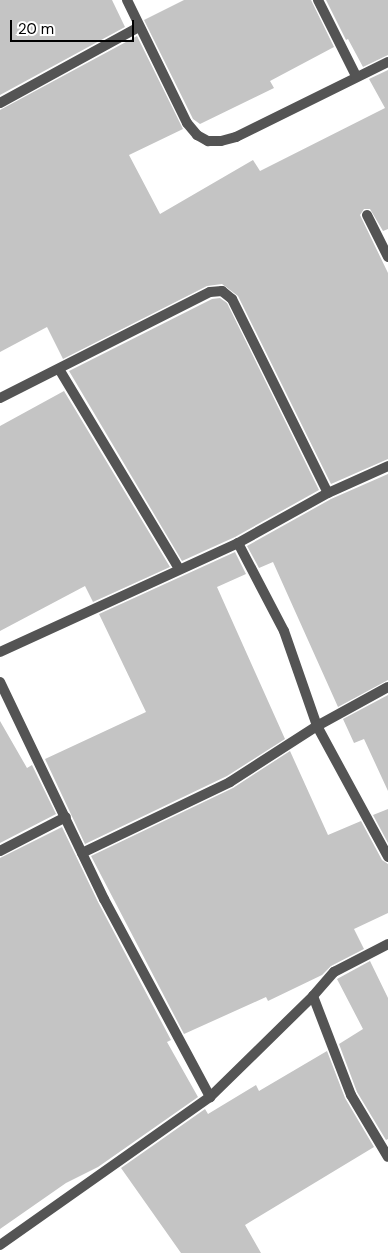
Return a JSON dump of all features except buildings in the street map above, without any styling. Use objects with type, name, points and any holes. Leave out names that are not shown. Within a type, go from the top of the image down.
[{"type":"street","points":[[127,0],[187,123],[197,135],[208,141],[221,141],[236,137],[356,76],[388,62]]},
{"type":"street","points":[[318,0],[356,76]]},
{"type":"street","points":[[0,103],[139,26]]},
{"type":"street","points":[[367,215],[388,257]]},
{"type":"street","points":[[0,398],[210,292],[222,290],[232,300],[328,493]]},
{"type":"street","points":[[60,368],[179,569]]},
{"type":"street","points":[[0,652],[238,543],[328,493],[388,466]]},
{"type":"street","points":[[238,543],[284,631],[317,726],[388,857]]},
{"type":"street","points":[[0,682],[104,899],[210,1097]]},
{"type":"street","points":[[82,853],[230,782],[317,726],[388,686]]},
{"type":"street","points":[[0,851],[66,817]]},
{"type":"street","points":[[0,1244],[210,1097],[313,996],[334,972],[388,944]]},
{"type":"street","points":[[313,996],[351,1095],[388,1158]]}]
